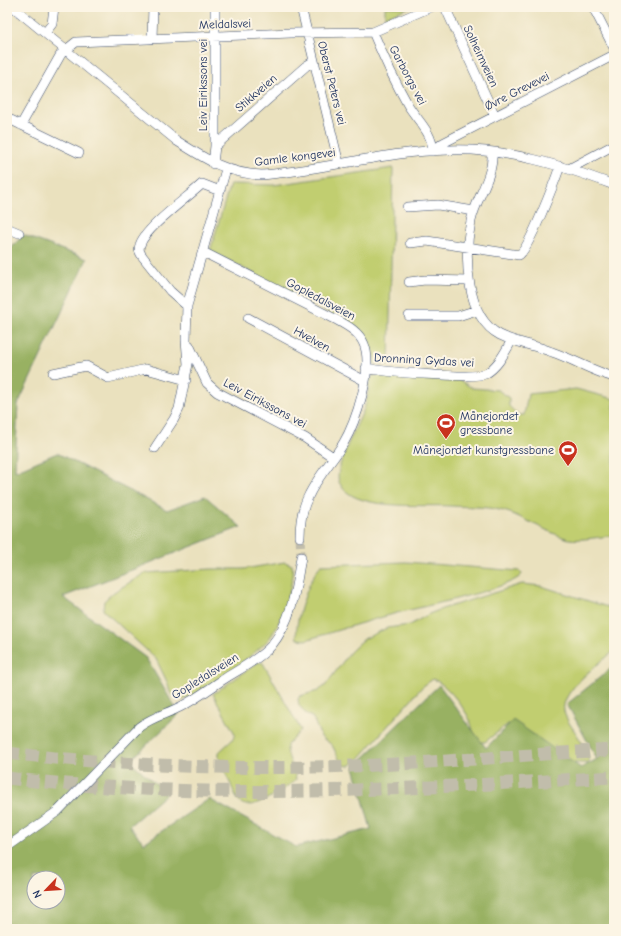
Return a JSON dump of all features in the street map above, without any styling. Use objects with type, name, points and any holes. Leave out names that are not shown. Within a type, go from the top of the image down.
[{"type":"street","name":"Gamle kongevei","points":[[13,7],[177,141],[213,164],[226,169],[245,174],[262,175],[433,150],[492,152],[528,158],[565,168],[614,185]]},
{"type":"street","points":[[45,33],[52,24],[54,7]]},
{"type":"street","points":[[152,39],[153,7]]},
{"type":"street","name":"Leiv Eirikssons vei","points":[[213,164],[215,146],[215,7]]},
{"type":"street","name":"Oberst Peters vei","points":[[301,7],[340,164]]},
{"type":"street","name":"Meldalsvei","points":[[65,50],[76,42],[307,33],[373,32],[432,7]]},
{"type":"street","name":"Solheimveien","points":[[445,7],[495,116]]},
{"type":"street","points":[[592,7],[614,48]]},
{"type":"street","name":"Garborgs vei","points":[[373,32],[408,106],[429,134],[433,143],[433,150]]},
{"type":"street","points":[[21,125],[61,54],[65,50]]},
{"type":"street","name":"Øvre Grevevei","points":[[433,150],[495,116],[614,55]]},
{"type":"street","name":"Stikkveien","points":[[215,146],[306,66],[314,61]]},
{"type":"street","points":[[7,118],[79,153]]},
{"type":"street","points":[[410,243],[427,241],[469,246],[519,255],[523,253],[565,168],[614,145]]},
{"type":"street","points":[[492,152],[489,173],[474,211],[469,246],[469,281],[476,310],[484,324],[499,334],[512,340],[544,348],[595,371],[614,377]]},
{"type":"street","name":"Leiv Eirikssons vei","points":[[155,448],[174,419],[186,380],[188,364],[186,340],[187,306],[226,169]]},
{"type":"street","points":[[187,306],[170,291],[139,252],[139,247],[149,230],[202,184],[220,191]]},
{"type":"street","points":[[407,207],[438,205],[474,211]]},
{"type":"street","points":[[7,228],[20,234]]},
{"type":"street","name":"Gopledalsveien","points":[[203,252],[347,325],[364,343],[367,356],[365,381],[354,423],[343,444],[332,457],[308,495],[302,514],[300,537]]},
{"type":"street","points":[[409,282],[425,280],[469,281]]},
{"type":"street","points":[[409,316],[458,316],[476,310]]},
{"type":"street","name":"Hvelven","points":[[248,318],[365,381]]},
{"type":"street","name":"Leiv Eirikssons vei","points":[[186,340],[204,377],[212,388],[224,397],[305,438],[332,457]]},
{"type":"street","name":"Dronning Gydas vei","points":[[366,368],[405,372],[478,376],[492,369],[499,361],[512,340]]},
{"type":"street","points":[[53,373],[86,366],[108,378],[121,377],[133,371],[146,369],[186,380]]},
{"type":"street","name":"Gopledalsveien","points":[[7,847],[58,811],[139,727],[154,717],[181,707],[245,666],[271,647],[281,631],[290,611],[296,589],[301,558]]},
{"type":"green space","points":[[385,7],[410,7],[385,17]]},
{"type":"green space","points":[[393,168],[389,365],[372,364],[366,341],[356,327],[350,323],[210,251],[230,184],[274,185]]},
{"type":"green space","points":[[23,235],[87,259],[18,404],[15,471],[57,453],[167,510],[205,496],[241,527],[63,597],[146,658],[179,714],[130,761],[167,793],[129,826],[144,843],[209,799],[296,847],[371,829],[354,767],[439,685],[486,748],[513,720],[581,768],[597,759],[567,704],[614,666],[614,929],[7,929],[7,253]]},
{"type":"green space","points":[[380,374],[458,379],[472,388],[498,390],[509,398],[509,406],[518,415],[524,415],[528,394],[576,389],[614,399],[614,536],[569,539],[510,513],[496,509],[389,504],[372,502],[358,498],[346,492],[339,482],[338,475],[340,466],[365,406],[370,379],[372,376]]},
{"type":"green space","points":[[285,562],[292,565],[289,593],[278,625],[268,640],[227,673],[202,690],[183,700],[176,699],[170,693],[168,684],[156,659],[103,610],[104,601],[114,592],[145,573],[212,569],[244,569]]},
{"type":"green space","points":[[406,562],[520,571],[522,574],[502,585],[464,597],[397,613],[306,640],[297,639],[296,632],[303,600],[312,579],[321,565]]},
{"type":"green space","points":[[522,584],[541,586],[614,609],[614,651],[574,686],[564,703],[565,715],[584,747],[589,763],[572,763],[516,725],[508,724],[485,742],[479,742],[475,736],[468,716],[453,695],[443,685],[433,679],[422,687],[357,761],[349,766],[342,765],[332,745],[321,737],[313,718],[305,713],[299,705],[298,699],[300,696],[318,691],[325,686],[350,652],[364,639],[387,628],[410,625],[429,614],[442,609]]},
{"type":"green space","points":[[259,662],[263,663],[301,730],[287,745],[288,754],[296,779],[274,795],[259,802],[246,805],[239,802],[237,799],[219,758],[219,752],[232,740],[235,734],[213,694]]},
{"type":"tunnel","points":[[300,537],[301,557]]},
{"type":"tunnel","points":[[7,753],[93,761],[179,766],[309,767],[385,765],[614,750]]},
{"type":"tunnel","points":[[7,778],[159,790],[310,791],[462,786],[614,777]]},
{"type":"place","name":"Månejordet gressbane","points":[[446,440]]},
{"type":"place","name":"Månejordet kunstgressbane","points":[[568,467]]}]
